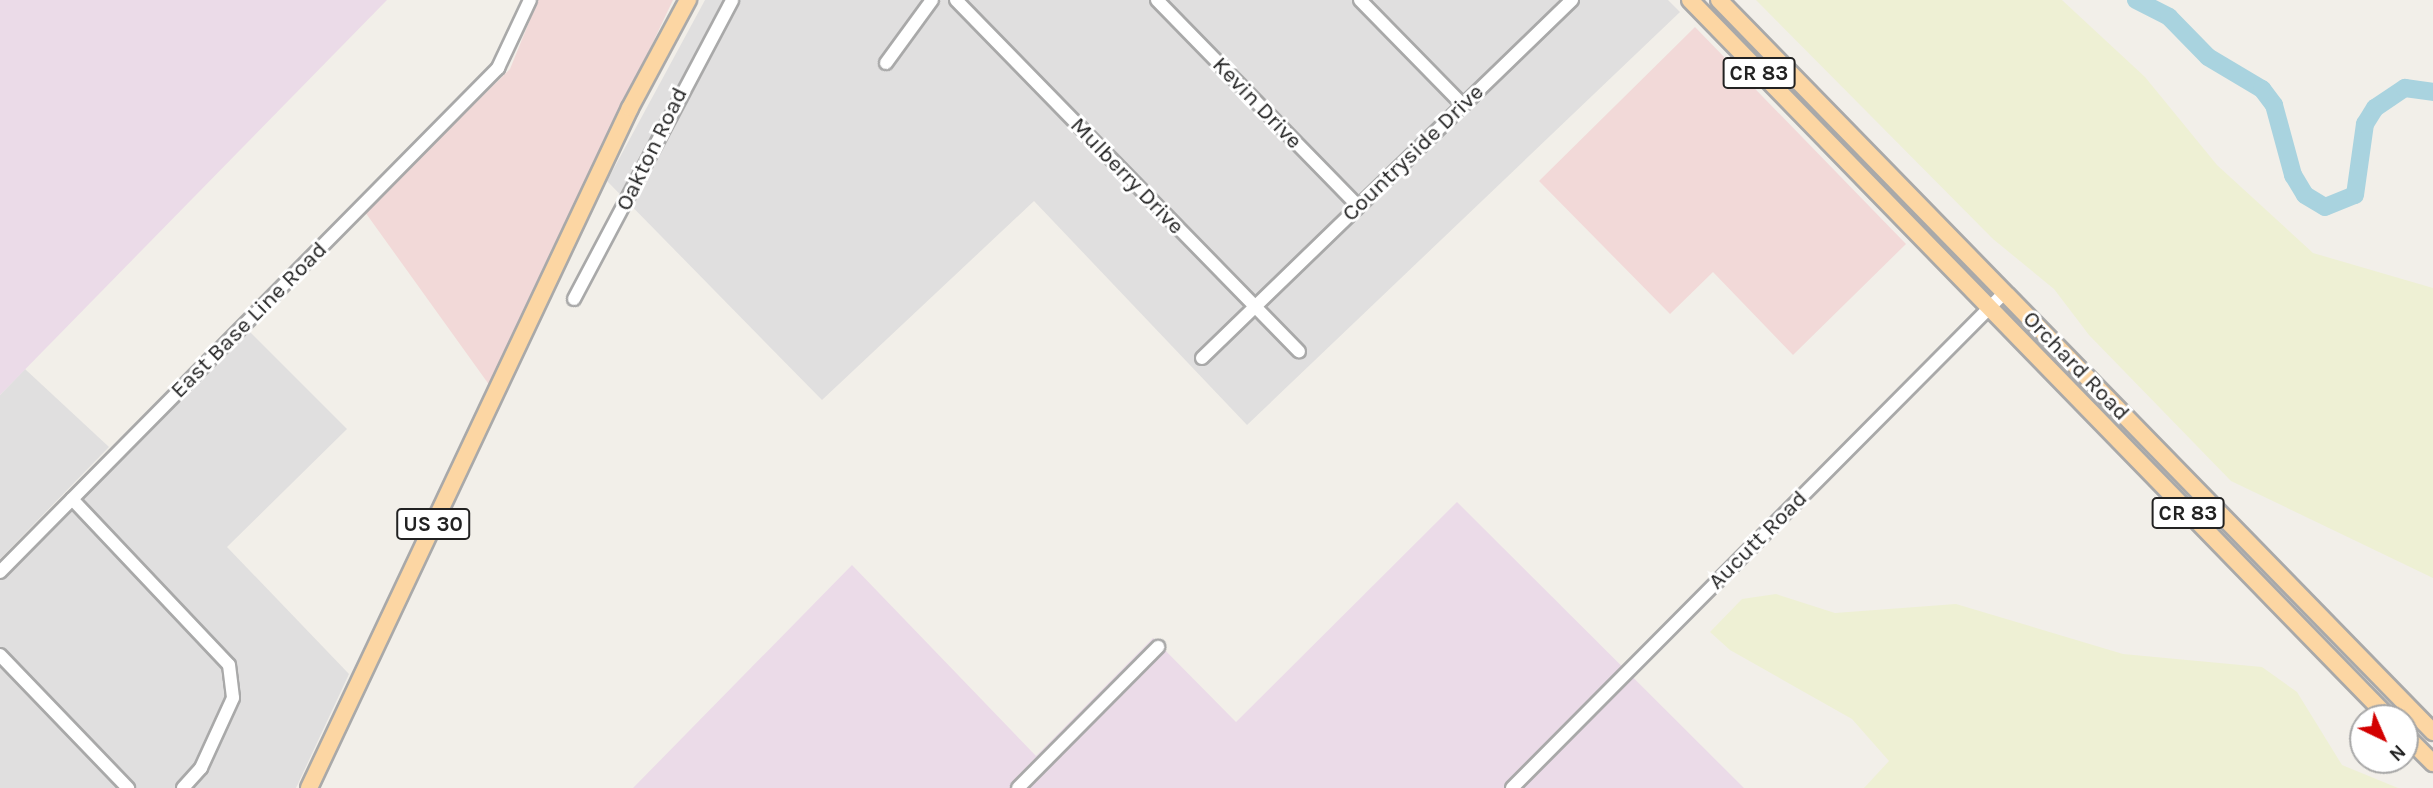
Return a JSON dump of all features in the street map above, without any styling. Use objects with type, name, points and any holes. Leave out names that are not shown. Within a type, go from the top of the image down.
[{"type":"main road","name":"US 30","points":[[309,788],[630,108],[688,0]]},
{"type":"main road","name":"Orchard Road","points":[[1690,0],[2375,704]]},
{"type":"main road","name":"Orchard Road","points":[[1719,0],[2433,732]]},
{"type":"main road","points":[[2419,749],[2433,763]]},
{"type":"street","name":"East Base Line Road","points":[[0,572],[498,68],[530,0]]},
{"type":"street","name":"Oakton Road","points":[[574,299],[732,0]]},
{"type":"street","points":[[886,63],[932,0]]},
{"type":"street","name":"Mulberry Drive","points":[[956,0],[1299,352]]},
{"type":"street","name":"Kevin Drive","points":[[1157,0],[1358,206]]},
{"type":"street","points":[[1360,0],[1463,105]]},
{"type":"street","name":"Countryside Drive","points":[[1202,358],[1566,2]]},
{"type":"street","name":"Aucutt Road","points":[[1511,788],[2004,293]]},
{"type":"street","points":[[72,499],[229,665],[233,698],[201,768],[183,788]]},
{"type":"street","points":[[1018,788],[1158,647]]},
{"type":"street","points":[[0,656],[128,788]]},
{"type":"shaded area","points":[[0,0],[387,0],[0,395]]},
{"type":"shaded area","points":[[538,0],[673,0],[490,386],[365,212],[510,69]]},
{"type":"shaded area","points":[[705,0],[1668,0],[1680,12],[1247,425],[1034,201],[822,400],[607,181]]},
{"type":"shaded area","points":[[1695,27],[1906,244],[1793,355],[1713,272],[1670,314],[1539,181]]},
{"type":"shaded area","points":[[248,330],[347,429],[227,547],[349,674],[296,788],[0,788],[0,580]]},
{"type":"shaded area","points":[[25,369],[109,447],[0,559],[0,395]]},
{"type":"shaded area","points":[[1457,502],[1744,788],[633,788],[852,565],[1036,756],[1153,638],[1236,722]]},
{"type":"green space","points":[[1756,0],[2062,0],[2145,77],[2217,165],[2313,253],[2433,288],[2433,578],[2231,481],[2089,335],[2054,289],[1993,239]]},
{"type":"green space","points":[[1776,594],[1835,613],[1956,604],[2123,654],[2262,667],[2297,692],[2342,765],[2349,768],[2349,774],[2364,774],[2398,788],[1864,788],[1889,761],[1852,719],[1730,650],[1710,632],[1742,599]]},
{"type":"waterway","points":[[2136,0],[2169,17],[2208,57],[2262,89],[2274,105],[2293,175],[2305,195],[2325,207],[2355,195],[2365,124],[2375,108],[2405,88],[2433,92]]}]
